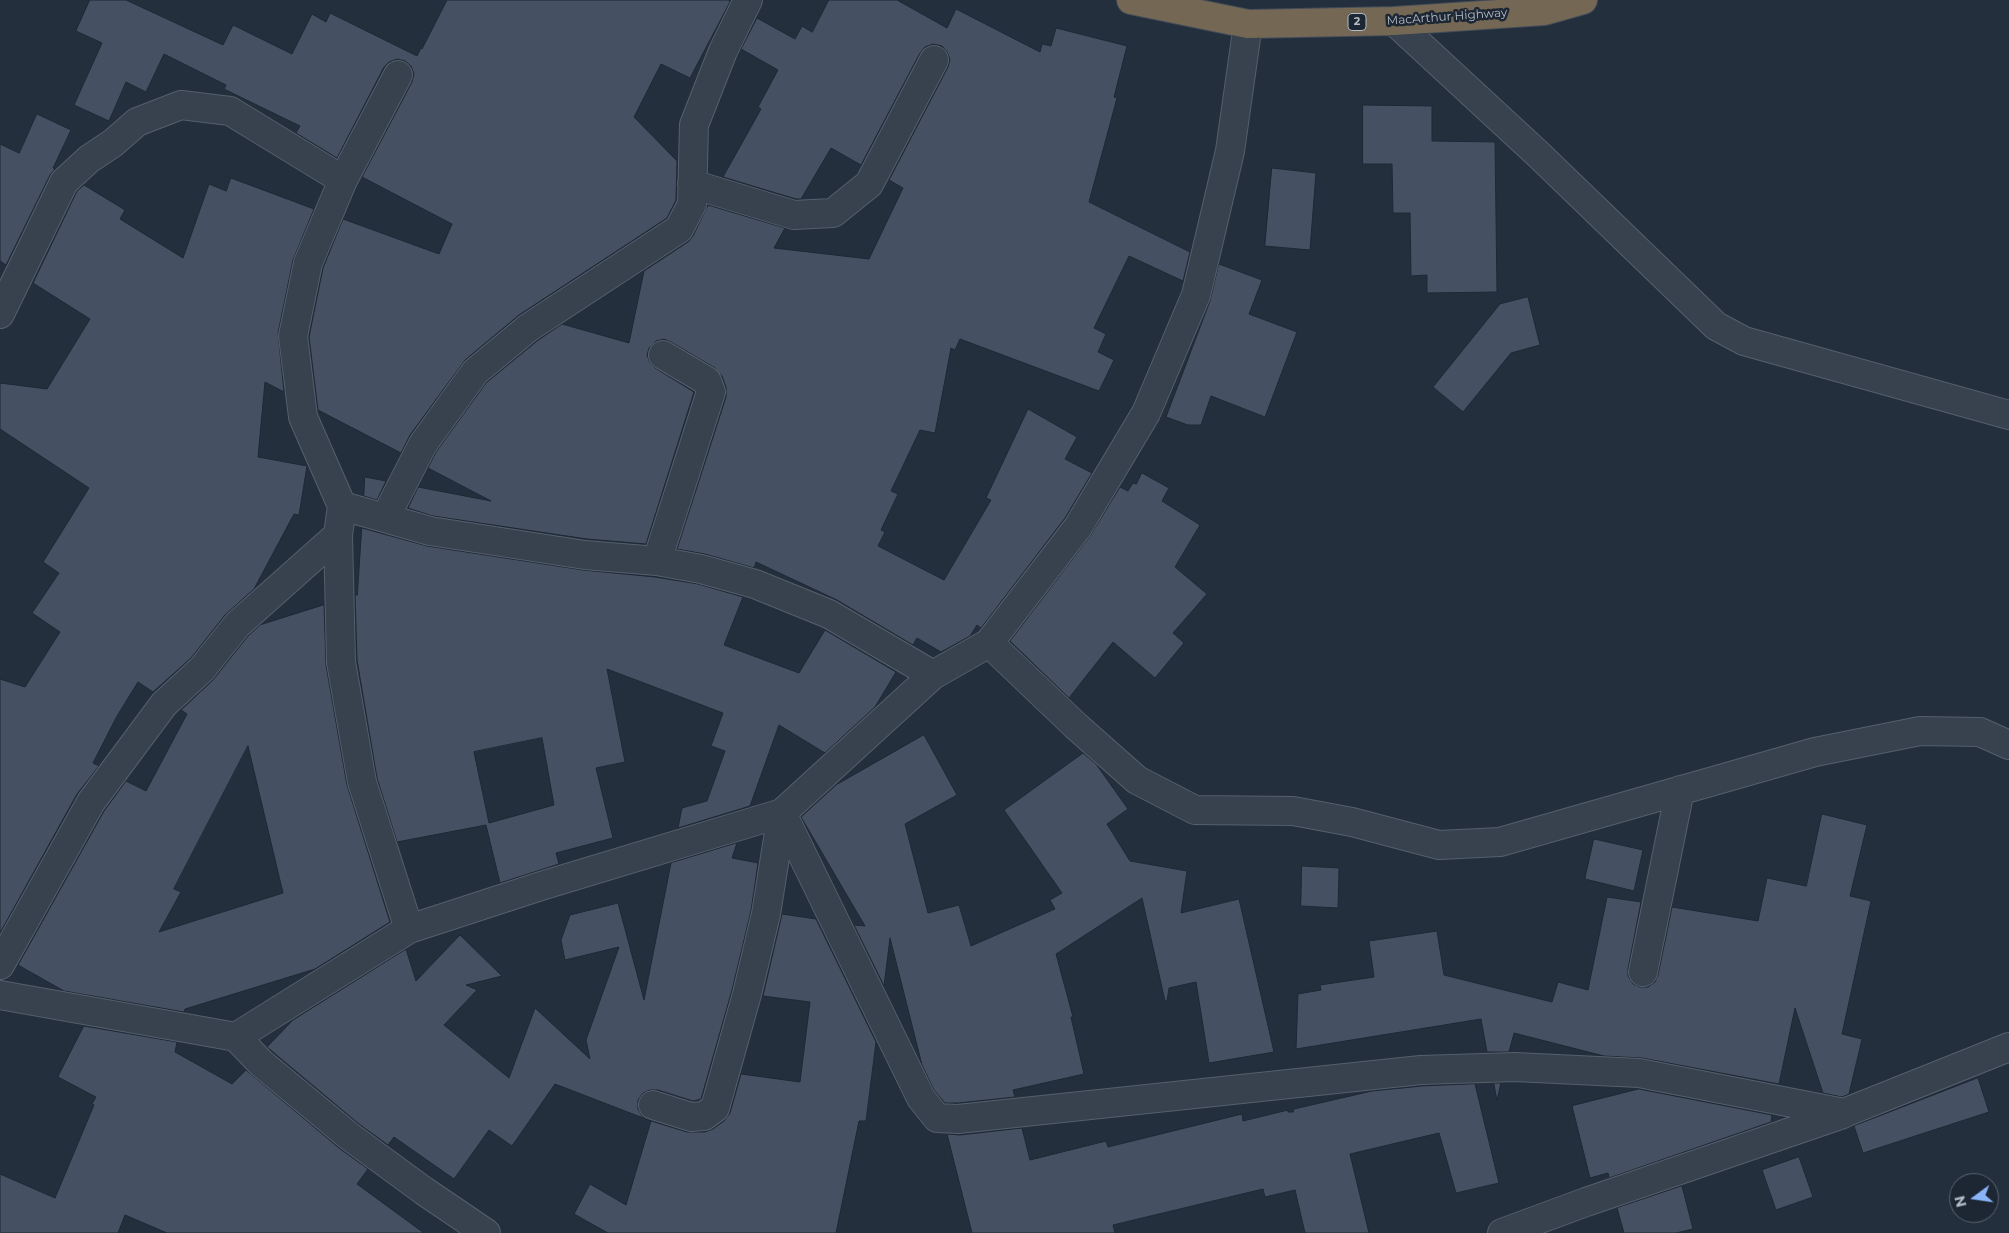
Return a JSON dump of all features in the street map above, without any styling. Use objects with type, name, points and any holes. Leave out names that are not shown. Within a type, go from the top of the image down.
[{"type":"highway","name":"MacArthur Highway","points":[[1131,0],[1248,24],[1394,21],[1544,11],[1584,0]]},
{"type":"street","points":[[385,518],[423,444],[475,372],[528,328],[679,228],[692,204],[694,125],[723,51],[748,0]]},
{"type":"street","points":[[1394,21],[1539,155],[1716,326],[1744,341],[2009,415]]},
{"type":"street","points":[[236,1036],[409,929],[541,886],[782,813],[933,675],[989,643],[1078,527],[1137,429],[1146,413],[1196,295],[1230,151],[1248,24]]},
{"type":"street","points":[[692,184],[794,215],[832,213],[869,184],[934,60]]},
{"type":"street","points":[[398,75],[343,180],[308,263],[293,336],[303,417],[342,506],[338,535],[340,662],[362,782],[409,929]]},
{"type":"street","points":[[0,314],[64,182],[89,159],[113,143],[137,122],[181,105],[230,111],[343,180]]},
{"type":"street","points":[[657,561],[711,392],[707,381],[663,355]]},
{"type":"street","points":[[342,506],[430,531],[585,555],[657,561],[701,569],[754,584],[829,614],[933,675]]},
{"type":"street","points":[[0,965],[91,802],[164,704],[202,669],[237,625],[338,535]]},
{"type":"street","points":[[989,643],[1137,780],[1194,810],[1293,811],[1352,822],[1440,845],[1500,842],[1814,752],[1920,732],[1980,732],[2009,727]]},
{"type":"street","points":[[1980,732],[2009,744]]},
{"type":"street","points":[[1643,972],[1680,790]]},
{"type":"street","points":[[653,1105],[691,1117],[704,1116],[715,1108],[747,994],[766,914],[782,813]]},
{"type":"street","points":[[782,813],[921,1098],[937,1118],[958,1119],[1421,1070],[1515,1067],[1639,1073],[1844,1113]]},
{"type":"street","points":[[0,995],[236,1036],[261,1063],[349,1136],[424,1191],[486,1233]]},
{"type":"street","points":[[1502,1233],[1844,1113],[2009,1047]]},
{"type":"building","points":[[90,0],[126,0],[223,45],[233,25],[292,54],[312,14],[326,22],[330,13],[417,56],[447,0],[729,0],[730,2],[690,78],[661,64],[634,117],[677,161],[676,200],[667,218],[519,315],[465,360],[410,435],[401,453],[318,410],[309,337],[323,268],[343,219],[439,254],[452,224],[362,177],[412,82],[414,74],[411,66],[405,61],[397,59],[389,62],[384,67],[337,158],[296,133],[300,126],[224,89],[226,85],[164,54],[146,92],[126,82],[109,121],[74,105],[102,43],[76,31]]},
{"type":"building","points":[[829,0],[897,0],[947,28],[956,9],[1040,52],[1042,44],[1051,46],[1056,28],[1127,46],[1114,97],[1117,98],[1089,202],[1190,252],[1183,281],[1129,256],[1094,328],[1106,334],[1098,352],[1114,360],[1099,391],[960,339],[955,350],[951,348],[935,433],[920,430],[891,491],[898,494],[881,530],[885,532],[878,546],[944,580],[991,500],[986,498],[1028,409],[1077,437],[1065,459],[1092,473],[1065,518],[981,628],[977,625],[970,636],[941,652],[917,638],[913,645],[837,600],[756,562],[754,568],[705,554],[677,549],[726,397],[726,387],[722,376],[715,368],[664,339],[656,341],[649,348],[647,355],[650,363],[694,392],[646,544],[587,539],[433,516],[408,508],[418,487],[491,501],[428,468],[436,452],[486,383],[537,341],[562,324],[629,343],[644,271],[688,242],[693,236],[708,205],[785,228],[774,248],[869,259],[903,188],[889,180],[948,67],[950,59],[942,46],[933,44],[925,47],[920,53],[861,165],[831,148],[801,199],[723,177],[761,109],[758,107],[778,70],[741,49],[757,18],[795,39],[802,26],[812,32]]},
{"type":"building","points":[[1363,105],[1432,106],[1432,141],[1495,142],[1497,292],[1427,293],[1427,275],[1411,276],[1410,213],[1393,213],[1392,164],[1363,164]]},
{"type":"building","points":[[37,114],[71,130],[53,168],[55,169],[50,175],[6,265],[0,261],[0,144],[19,153]]},
{"type":"building","points":[[1272,168],[1316,173],[1310,250],[1265,246]]},
{"type":"building","points":[[231,178],[314,209],[293,260],[278,333],[284,392],[265,382],[258,457],[307,466],[299,515],[294,514],[254,589],[225,615],[191,658],[153,692],[138,682],[117,716],[93,763],[99,766],[77,794],[0,933],[0,679],[25,687],[60,632],[32,613],[59,573],[43,562],[89,488],[0,429],[0,383],[47,389],[90,319],[33,283],[77,191],[84,185],[125,210],[120,219],[183,258],[209,184],[226,191]]},
{"type":"building","points":[[1219,264],[1262,280],[1249,314],[1297,332],[1265,417],[1211,396],[1201,425],[1188,425],[1166,417],[1210,301]]},
{"type":"building","points":[[1528,297],[1540,345],[1511,353],[1463,412],[1433,387],[1500,304]]},
{"type":"building","points":[[1142,473],[1169,488],[1162,501],[1200,525],[1175,567],[1207,594],[1173,633],[1184,643],[1155,678],[1113,642],[1069,698],[1010,641],[1090,536],[1120,487],[1128,491],[1133,483],[1136,484]]},
{"type":"building","points":[[365,477],[386,481],[377,500],[364,496]]},
{"type":"building","points":[[362,528],[427,546],[583,570],[655,577],[698,584],[743,597],[724,645],[799,673],[825,630],[896,672],[875,707],[825,753],[779,725],[750,806],[678,828],[682,808],[707,801],[725,751],[711,746],[723,713],[607,669],[625,762],[596,768],[613,838],[556,853],[559,864],[500,883],[486,825],[397,842],[377,778],[357,660],[355,595],[357,595]],"holes":[[[542,738],[554,805],[489,823],[474,752]]]},
{"type":"building","points":[[324,605],[326,665],[347,785],[390,922],[315,969],[185,1009],[184,1012],[64,991],[18,965],[104,811],[126,781],[146,791],[187,714],[181,710],[213,680],[248,636],[260,625]],"holes":[[[248,746],[283,893],[159,932],[181,892],[174,889]]]},
{"type":"building","points":[[924,735],[957,795],[905,824],[928,913],[959,905],[971,946],[1055,909],[1050,900],[1062,893],[1004,810],[1083,753],[1096,764],[1128,809],[1107,824],[1130,861],[1187,871],[1181,913],[1239,899],[1274,1052],[1209,1063],[1196,982],[1169,988],[1167,1001],[1165,1001],[1142,898],[1056,954],[1073,1017],[1071,1017],[1084,1074],[1013,1090],[1015,1097],[945,1103],[934,1090],[922,1065],[890,938],[884,986],[854,925],[865,926],[801,817],[836,785]]},
{"type":"building","points":[[1822,814],[1867,825],[1850,896],[1871,901],[1842,1034],[1862,1039],[1849,1094],[1842,1097],[1823,1093],[1795,1008],[1779,1084],[1642,1058],[1604,1056],[1514,1033],[1509,1052],[1487,1052],[1481,1019],[1296,1049],[1298,994],[1321,990],[1320,985],[1374,977],[1369,941],[1437,931],[1444,975],[1552,1002],[1558,982],[1588,990],[1607,897],[1641,902],[1628,976],[1633,984],[1640,987],[1648,987],[1655,982],[1658,975],[1672,907],[1758,921],[1767,878],[1806,886]]},
{"type":"building","points":[[1594,839],[1643,850],[1634,891],[1585,879]]},
{"type":"building","points":[[737,843],[732,858],[758,863],[751,911],[732,990],[701,1099],[693,1101],[658,1090],[650,1090],[643,1093],[638,1100],[638,1109],[647,1120],[555,1084],[512,1146],[489,1130],[454,1179],[394,1137],[388,1145],[359,1124],[267,1047],[293,1020],[406,949],[416,981],[460,935],[502,976],[466,985],[477,990],[444,1025],[509,1078],[535,1008],[590,1059],[586,1040],[619,947],[565,960],[561,940],[570,915],[618,903],[644,1000],[671,863]]},
{"type":"building","points":[[1302,866],[1339,868],[1338,908],[1301,906]]},
{"type":"building","points":[[782,914],[816,919],[876,1042],[866,1121],[859,1121],[836,1233],[608,1233],[574,1214],[590,1184],[626,1205],[651,1121],[687,1132],[705,1132],[724,1121],[730,1113],[741,1074],[800,1082],[810,1002],[763,996]]},
{"type":"building","points":[[84,1026],[177,1042],[175,1052],[232,1084],[246,1070],[339,1148],[368,1169],[357,1184],[424,1233],[167,1233],[125,1215],[118,1233],[0,1233],[0,1174],[55,1198],[94,1105],[92,1104],[96,1097],[58,1077]]},
{"type":"building","points":[[1978,1078],[1989,1112],[1863,1153],[1854,1126]]},
{"type":"building","points":[[1494,1083],[1501,1083],[1497,1100]]},
{"type":"building","points":[[1475,1084],[1499,1183],[1456,1193],[1439,1133],[1350,1154],[1369,1233],[1305,1233],[1295,1190],[1265,1197],[1263,1189],[1113,1225],[1115,1233],[972,1233],[947,1134],[960,1135],[1022,1128],[1030,1160],[1106,1141],[1108,1147],[1242,1114],[1243,1121],[1288,1110],[1288,1112],[1293,1112],[1294,1109],[1372,1091],[1422,1086]]},
{"type":"building","points":[[1639,1089],[1772,1115],[1771,1122],[1609,1178],[1608,1173],[1590,1178],[1572,1106]]},
{"type":"building","points":[[1799,1157],[1813,1197],[1776,1210],[1762,1170]]},
{"type":"building","points":[[1682,1186],[1693,1229],[1676,1233],[1624,1233],[1617,1208]]}]
